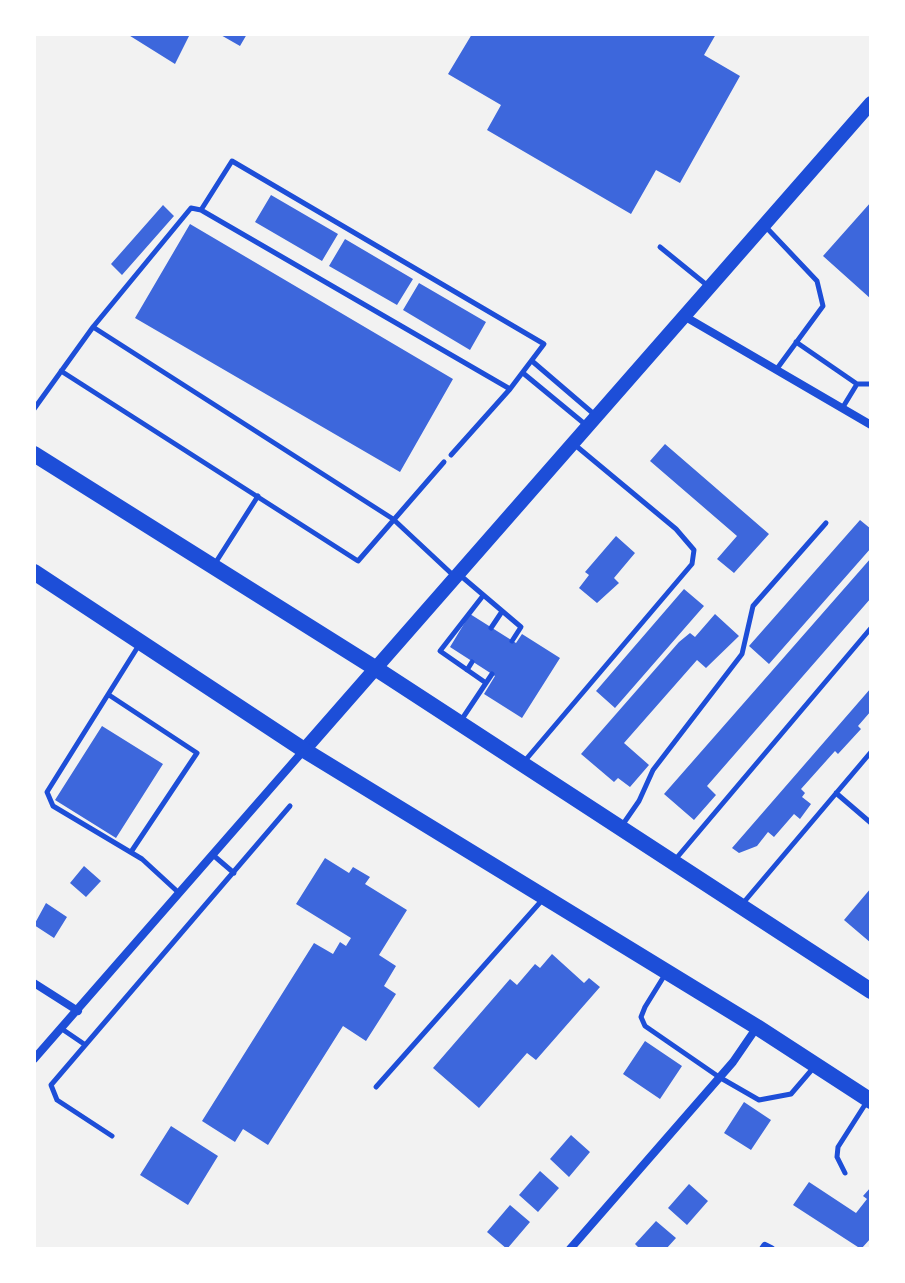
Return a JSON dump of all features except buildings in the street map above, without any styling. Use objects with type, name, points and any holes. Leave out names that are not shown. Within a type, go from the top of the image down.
[{"type":"main road","points":[[304,750],[871,103]]},
{"type":"main road","points":[[34,454],[375,668],[871,991]]},
{"type":"main road","points":[[34,572],[304,750],[870,1099]]},
{"type":"street","points":[[683,316],[871,425]]},
{"type":"street","points":[[34,1059],[304,750]]},
{"type":"street","points":[[34,983],[78,1011]]},
{"type":"street","points":[[570,1249],[719,1077],[757,1027]]},
{"type":"street","points":[[763,1249],[765,1246],[771,1249]]},
{"type":"lane","points":[[201,210],[232,161],[544,344],[510,389],[451,455]]},
{"type":"lane","points":[[34,409],[93,327],[191,208],[201,210],[510,389]]},
{"type":"lane","points":[[763,225],[817,281],[823,306],[776,370]]},
{"type":"lane","points":[[660,247],[708,287]]},
{"type":"lane","points":[[93,327],[393,519],[521,627],[512,641]]},
{"type":"lane","points":[[796,342],[857,384],[871,384]]},
{"type":"lane","points":[[532,361],[592,420]]},
{"type":"lane","points":[[61,371],[358,561],[444,462]]},
{"type":"lane","points":[[523,373],[592,420]]},
{"type":"lane","points":[[842,408],[857,384]]},
{"type":"lane","points":[[523,764],[692,564],[694,550],[676,529],[572,443]]},
{"type":"lane","points":[[213,567],[258,496]]},
{"type":"lane","points":[[620,828],[639,801],[653,770],[742,654],[753,606],[826,523]]},
{"type":"lane","points":[[482,597],[440,651],[486,683]]},
{"type":"lane","points":[[491,628],[501,613]]},
{"type":"lane","points":[[673,862],[871,628]]},
{"type":"lane","points":[[140,642],[47,792],[53,806],[131,852],[179,893]]},
{"type":"lane","points":[[467,670],[472,662]]},
{"type":"lane","points":[[460,723],[492,674]]},
{"type":"lane","points":[[109,695],[197,753],[131,852]]},
{"type":"lane","points":[[740,906],[871,752]]},
{"type":"lane","points":[[836,793],[871,823]]},
{"type":"lane","points":[[112,1136],[57,1100],[51,1085],[290,806]]},
{"type":"lane","points":[[213,855],[234,873]]},
{"type":"lane","points":[[376,1087],[544,897]]},
{"type":"lane","points":[[667,972],[645,1007],[641,1017],[645,1026],[719,1077],[759,1100],[791,1094],[816,1065]]},
{"type":"lane","points":[[62,1029],[84,1044]]},
{"type":"lane","points":[[845,1173],[837,1157],[838,1147],[870,1099]]}]
